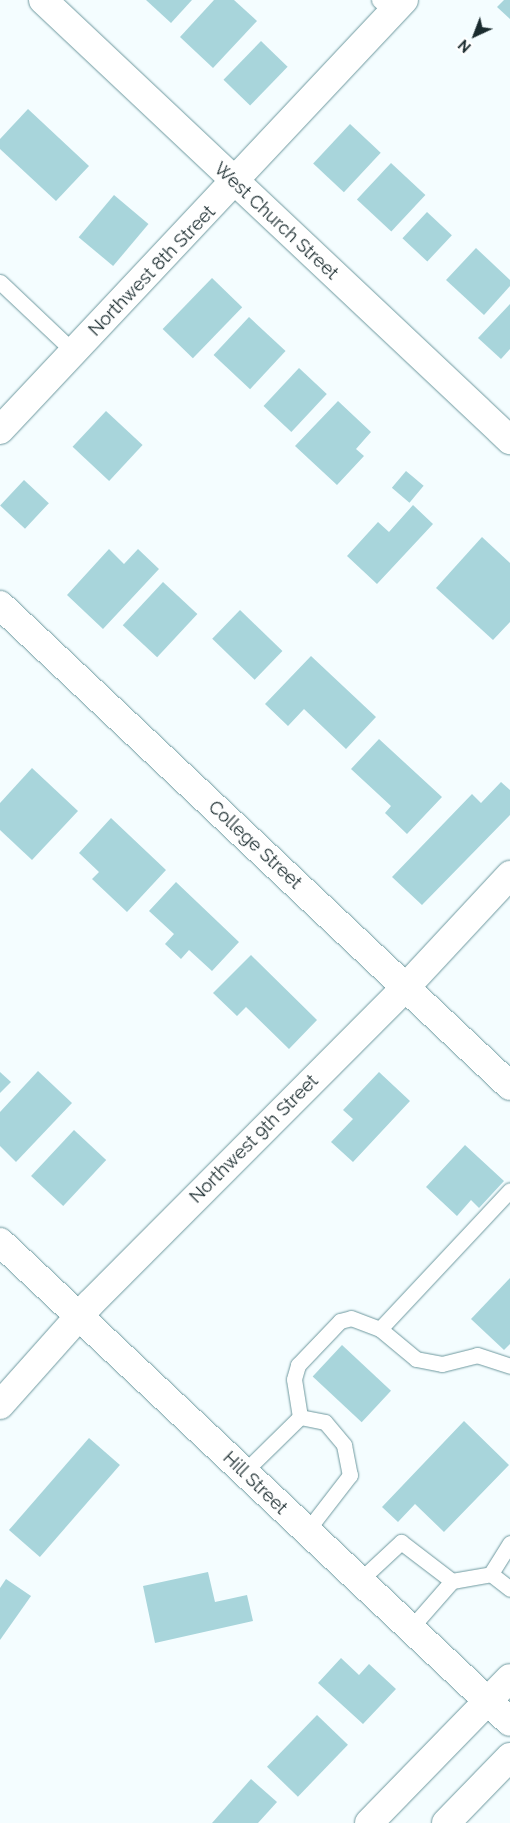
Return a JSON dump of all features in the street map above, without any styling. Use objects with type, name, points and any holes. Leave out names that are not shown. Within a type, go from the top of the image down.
[{"type":"street","name":"West Church Street","points":[[43,0],[235,183],[510,440]]},
{"type":"street","name":"Northwest 8th Street","points":[[0,430],[235,183],[392,4]]},
{"type":"street","name":"College Street","points":[[0,604],[510,1086]]},
{"type":"street","name":"Northwest 9th Street","points":[[0,1405],[79,1316],[406,987],[510,874]]},
{"type":"street","name":"Hill Street","points":[[0,1242],[358,1582],[510,1722]]},
{"type":"street","points":[[369,1823],[510,1678]]},
{"type":"street","points":[[446,1823],[510,1757]]},
{"type":"lane","points":[[0,282],[74,352]]},
{"type":"lane","points":[[380,1329],[510,1190]]},
{"type":"lane","points":[[300,1417],[294,1379],[308,1353],[340,1321],[351,1318],[380,1329],[416,1359],[447,1364],[476,1355],[510,1366]]},
{"type":"lane","points":[[244,1472],[300,1417]]},
{"type":"lane","points":[[300,1417],[325,1422],[344,1445],[350,1464],[342,1487],[306,1532]]},
{"type":"lane","points":[[358,1582],[401,1542],[452,1581]]},
{"type":"lane","points":[[410,1629],[452,1581],[491,1574],[510,1543]]},
{"type":"lane","points":[[491,1574],[510,1589]]},
{"type":"building","points":[[146,0],[192,0],[171,23]]},
{"type":"building","points":[[214,0],[234,0],[257,21],[213,68],[180,37]]},
{"type":"building","points":[[504,0],[510,0],[510,19],[497,7]]},
{"type":"building","points":[[261,41],[288,67],[250,106],[223,80]]},
{"type":"building","points":[[28,109],[89,166],[56,201],[0,149],[0,139]]},
{"type":"building","points":[[350,124],[381,153],[344,192],[313,163]]},
{"type":"building","points":[[391,163],[425,195],[391,232],[357,200]]},
{"type":"building","points":[[114,195],[148,224],[113,266],[79,237]]},
{"type":"building","points":[[427,212],[452,235],[427,262],[402,238]]},
{"type":"building","points":[[476,248],[510,280],[510,286],[484,315],[446,280]]},
{"type":"building","points":[[212,278],[242,307],[193,358],[163,329]]},
{"type":"building","points":[[510,304],[510,349],[501,359],[478,338]]},
{"type":"building","points":[[249,317],[286,351],[250,389],[214,355]]},
{"type":"building","points":[[299,368],[327,394],[291,432],[264,406]]},
{"type":"building","points":[[338,401],[371,432],[356,449],[364,456],[337,485],[295,446]]},
{"type":"building","points":[[106,411],[143,445],[109,481],[73,447]]},
{"type":"building","points":[[406,471],[424,486],[409,503],[392,488]]},
{"type":"building","points":[[24,480],[49,503],[25,529],[0,506]]},
{"type":"building","points":[[413,505],[433,524],[377,584],[347,556],[378,522],[389,532]]},
{"type":"building","points":[[482,537],[510,563],[510,622],[493,640],[436,588]]},
{"type":"building","points":[[109,549],[124,564],[138,549],[159,569],[103,629],[67,595]]},
{"type":"building","points":[[163,582],[197,614],[157,657],[123,625]]},
{"type":"building","points":[[240,610],[282,651],[255,680],[212,639]]},
{"type":"building","points":[[311,656],[376,717],[346,749],[304,709],[288,726],[265,704]]},
{"type":"building","points":[[379,739],[442,797],[407,834],[385,813],[391,806],[351,769]]},
{"type":"building","points":[[32,768],[78,811],[32,860],[0,830],[0,803]]},
{"type":"building","points":[[501,782],[510,790],[510,815],[422,905],[392,877],[472,794],[481,803]]},
{"type":"building","points":[[111,818],[166,870],[127,912],[92,879],[99,872],[79,853]]},
{"type":"building","points":[[176,882],[239,942],[212,971],[189,950],[181,959],[165,944],[174,934],[149,911]]},
{"type":"building","points":[[251,955],[317,1020],[289,1049],[246,1007],[237,1016],[213,993]]},
{"type":"building","points":[[38,1071],[72,1103],[16,1162],[0,1146],[0,1112]]},
{"type":"building","points":[[0,1072],[11,1082],[0,1093]]},
{"type":"building","points":[[379,1072],[410,1101],[353,1162],[331,1142],[353,1119],[343,1110]]},
{"type":"building","points":[[74,1130],[106,1160],[63,1206],[31,1176]]},
{"type":"building","points":[[465,1145],[504,1181],[479,1208],[471,1200],[457,1216],[426,1187]]},
{"type":"building","points":[[510,1278],[510,1344],[504,1350],[471,1319]]},
{"type":"building","points":[[342,1345],[391,1391],[362,1422],[313,1376]]},
{"type":"building","points":[[464,1421],[509,1465],[444,1532],[415,1504],[398,1522],[382,1507]]},
{"type":"building","points":[[89,1438],[120,1465],[40,1557],[9,1530]]},
{"type":"building","points":[[208,1572],[215,1602],[247,1595],[253,1621],[155,1643],[143,1586]]},
{"type":"building","points":[[6,1579],[31,1596],[0,1640],[0,1588]]},
{"type":"building","points":[[341,1658],[359,1675],[369,1664],[396,1689],[363,1724],[318,1683]]},
{"type":"building","points":[[317,1715],[348,1745],[298,1797],[267,1767]]},
{"type":"building","points":[[251,1779],[277,1802],[258,1823],[212,1823]]}]
